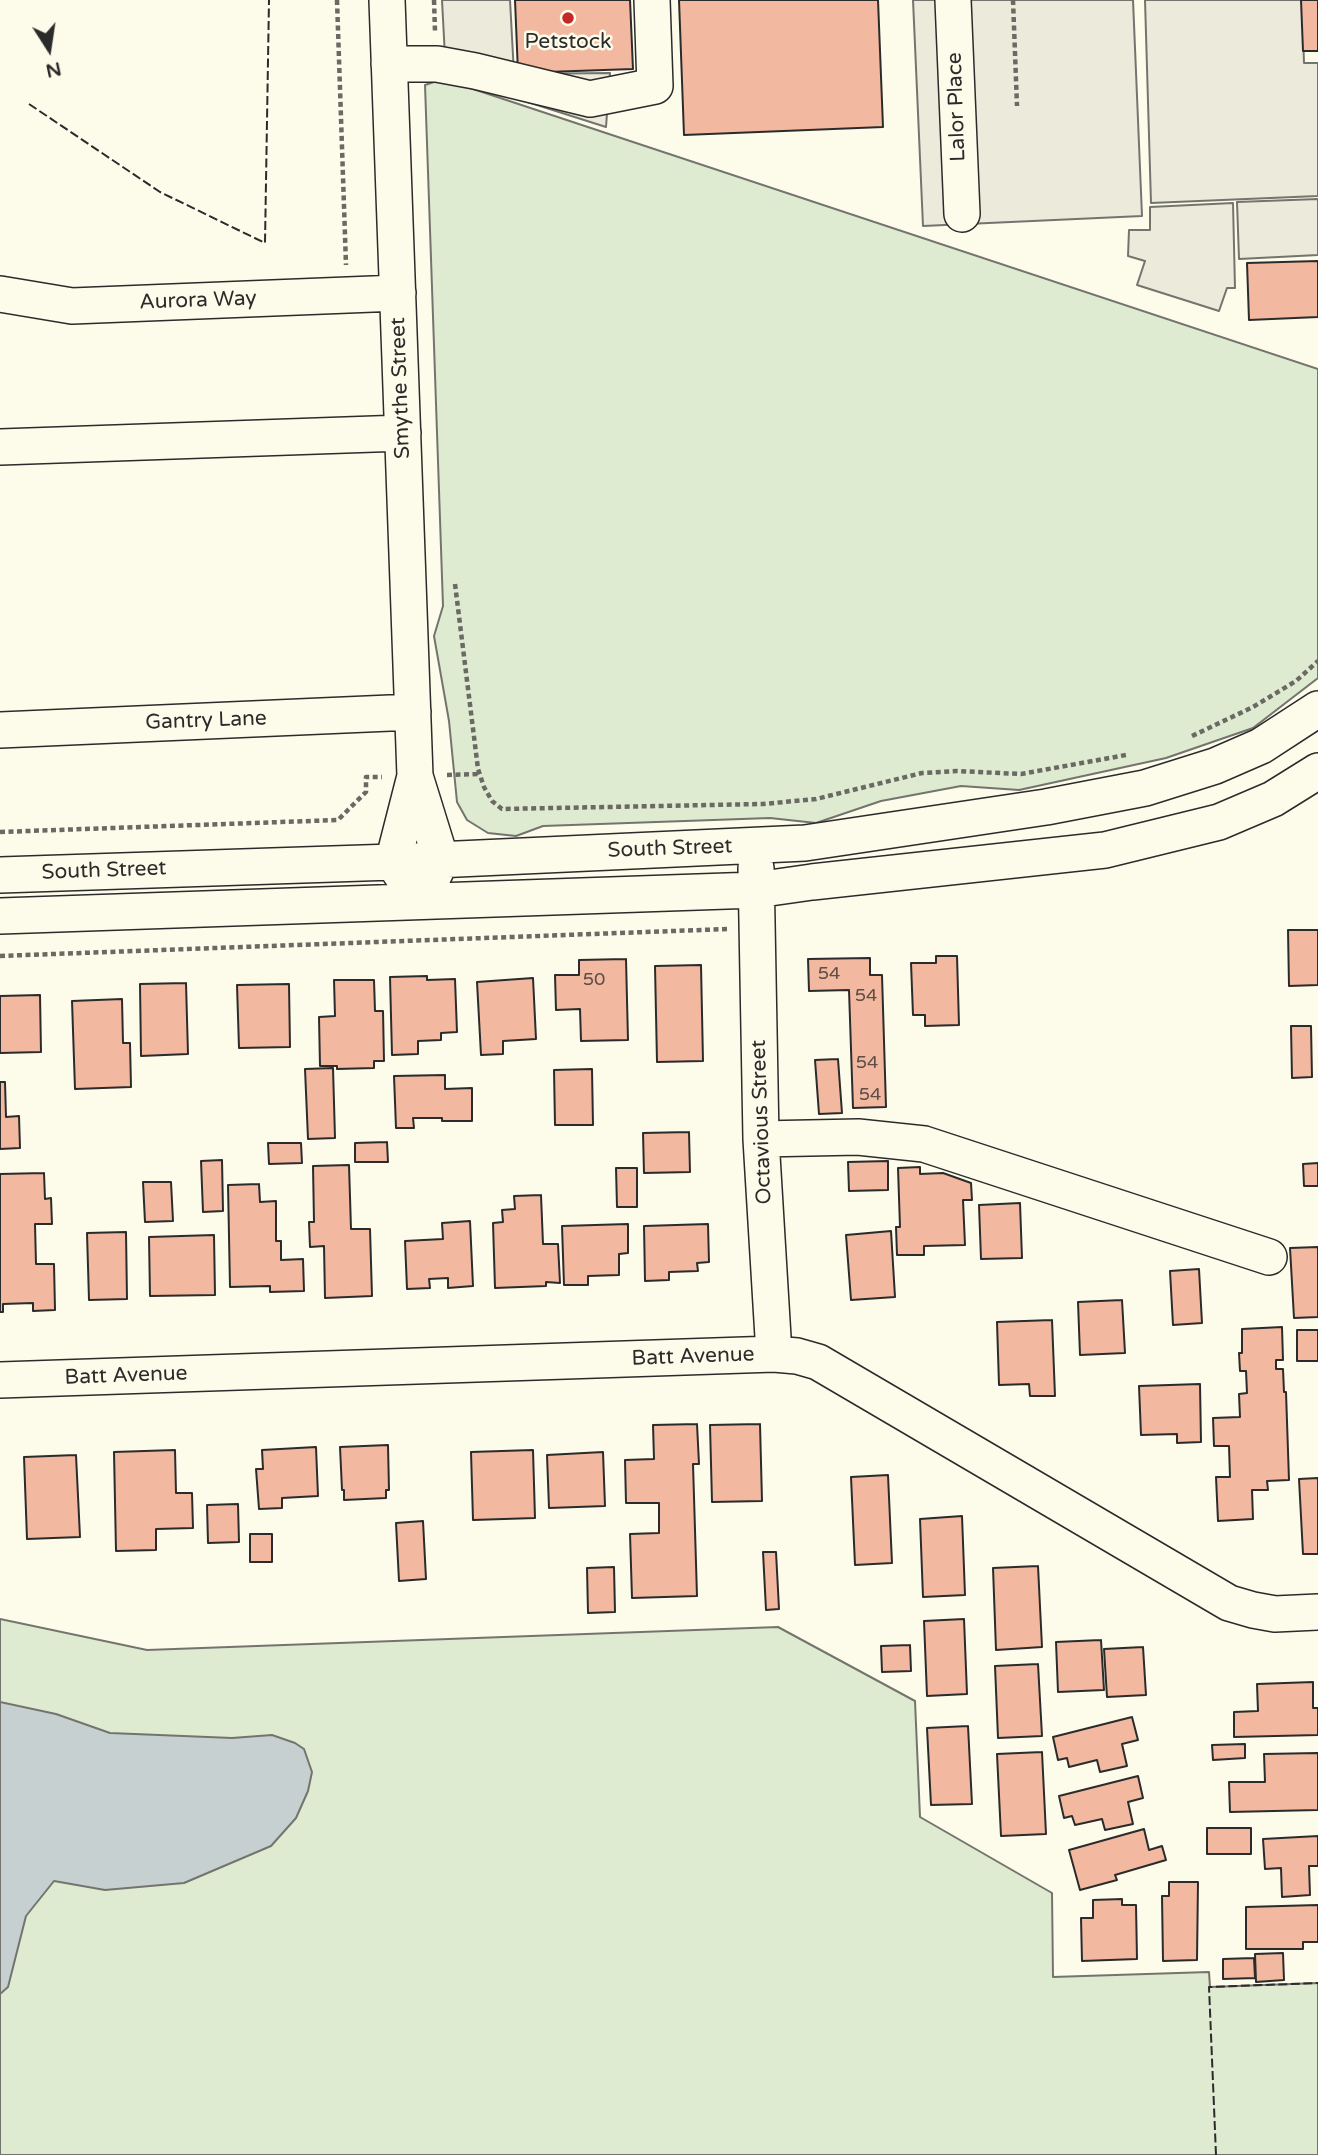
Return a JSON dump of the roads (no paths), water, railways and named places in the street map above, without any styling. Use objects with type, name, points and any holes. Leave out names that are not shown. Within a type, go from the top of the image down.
[{"type":"street","name":"Smythe Street","points":[[387,0],[415,776],[441,860]]},
{"type":"street","points":[[389,64],[437,64],[590,99],[655,86],[652,0]]},
{"type":"street","name":"Lalor Place","points":[[953,0],[962,214]]},
{"type":"street","name":"Aurora Way","points":[[0,294],[72,306],[397,293]]},
{"type":"street","points":[[0,447],[403,433]]},
{"type":"street","name":"South Street","points":[[0,875],[393,862],[805,843],[1046,807],[1145,788],[1214,766],[1261,746],[1318,709]]},
{"type":"street","name":"Gantry Lane","points":[[0,730],[413,712]]},
{"type":"street","name":"South Street","points":[[0,916],[756,890],[1116,848],[1219,822],[1273,799],[1318,771]]},
{"type":"street","name":"Smythe Street","points":[[393,862],[415,776]]},
{"type":"street","name":"Octavious Street","points":[[756,847],[761,1139],[774,1354]]},
{"type":"street","points":[[393,862],[420,902],[441,860]]},
{"type":"street","points":[[761,1139],[859,1137],[924,1144],[1269,1256]]},
{"type":"street","name":"Batt Avenue","points":[[0,1380],[774,1354],[797,1356],[818,1362],[1229,1603],[1275,1614],[1318,1612]]},
{"type":"place","name":"Petstock","points":[[568,18]]}]
